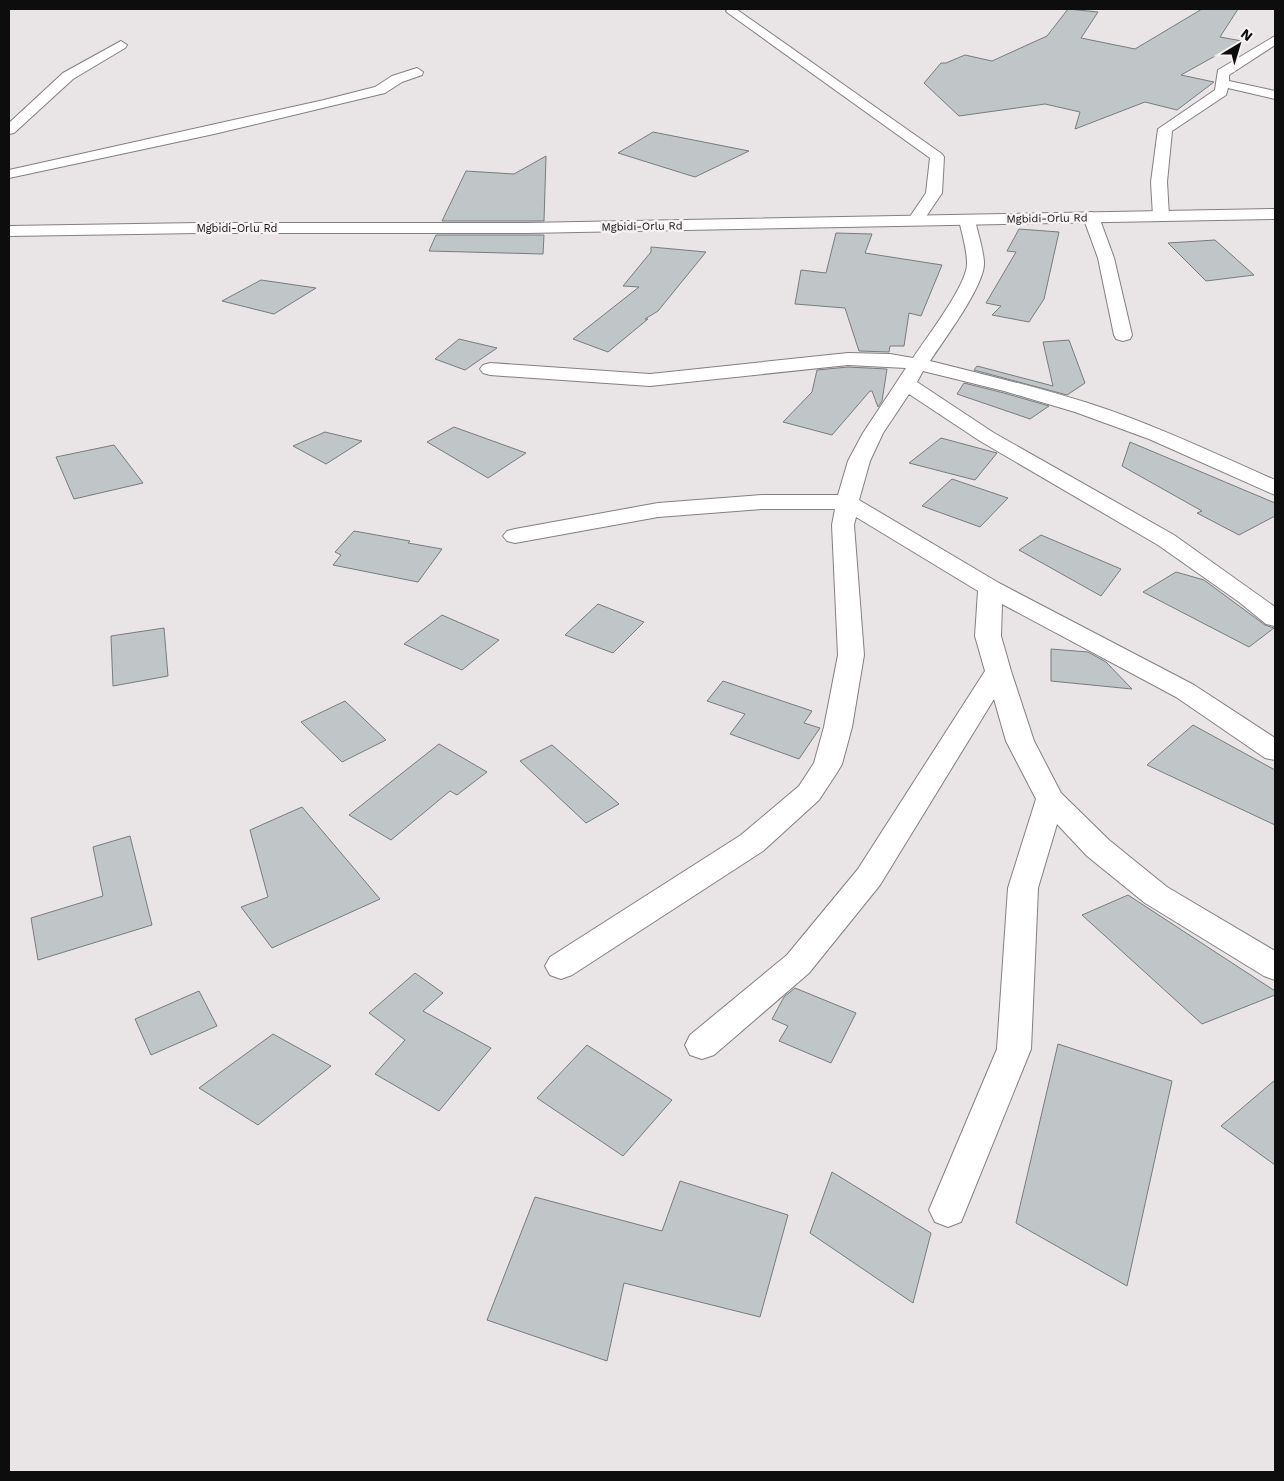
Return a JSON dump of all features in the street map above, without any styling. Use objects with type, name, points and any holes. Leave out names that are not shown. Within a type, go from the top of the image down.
[{"type":"street","points":[[732,11],[937,157],[934,194],[915,221]]},
{"type":"street","points":[[1161,216],[1159,182],[1165,129],[1220,92],[1223,73],[1275,40]]},
{"type":"street","points":[[9,130],[68,76],[121,45]]},
{"type":"street","points":[[9,174],[325,104],[380,90],[397,79],[417,72]]},
{"type":"street","points":[[1222,84],[1275,95]]},
{"type":"street","name":"Mgbidi-Orlu Rd","points":[[9,231],[198,228],[526,228],[1275,214]]},
{"type":"street","points":[[1220,215],[1275,218]]},
{"type":"street","points":[[1091,217],[1106,258],[1123,335]]},
{"type":"street","points":[[561,966],[752,843],[809,793],[828,764],[838,728],[851,655],[843,525],[847,502],[859,461],[873,433],[958,304],[971,280],[976,264],[967,220]]},
{"type":"street","points":[[490,368],[602,378],[650,380],[848,359],[890,360],[911,374],[987,437],[1166,540],[1248,597],[1275,619]]},
{"type":"street","points":[[911,374],[1011,387],[1082,408],[1156,434],[1275,488]]},
{"type":"street","points":[[515,536],[658,510],[762,502],[847,502],[990,588],[1185,691],[1275,751]]},
{"type":"street","points":[[990,588],[988,636],[1020,741],[1050,799],[1098,848],[1156,895],[1275,967]]},
{"type":"street","points":[[702,1045],[798,964],[868,877],[998,671]]},
{"type":"street","points":[[948,1210],[1014,1049],[1023,888],[1050,799]]},
{"type":"building","points":[[1068,9],[1098,12],[1081,38],[1135,49],[1202,9],[1238,9],[1220,37],[1242,41],[1181,75],[1214,82],[1177,110],[1145,102],[1075,129],[1080,112],[1045,104],[959,116],[924,83],[941,63],[946,63],[965,55],[992,61],[1047,36]]},
{"type":"building","points":[[653,132],[749,151],[695,177],[618,153]]},
{"type":"building","points":[[546,156],[544,221],[442,221],[466,171],[514,174]]},
{"type":"building","points":[[1019,229],[1059,232],[1044,299],[1029,322],[992,315],[1001,306],[986,303],[1016,252],[1007,251]]},
{"type":"building","points":[[836,233],[872,234],[865,253],[942,265],[921,316],[909,313],[904,346],[890,346],[889,352],[859,351],[845,308],[795,304],[801,270],[826,273]]},
{"type":"building","points":[[436,235],[544,235],[543,254],[429,251]]},
{"type":"building","points":[[1215,240],[1254,275],[1206,281],[1168,243]]},
{"type":"building","points":[[651,247],[706,252],[658,311],[645,319],[648,319],[608,352],[573,339],[639,287],[623,286],[651,252]]},
{"type":"building","points":[[261,280],[316,288],[274,314],[222,301]]},
{"type":"building","points":[[459,339],[497,348],[465,370],[435,359]]},
{"type":"building","points":[[1069,340],[1085,383],[1067,395],[974,370],[977,366],[1053,386],[1043,342]]},
{"type":"building","points":[[848,367],[887,369],[882,401],[878,407],[872,391],[870,391],[832,435],[783,422],[812,392],[817,370]]},
{"type":"building","points":[[964,383],[1049,406],[1030,419],[957,394]]},
{"type":"building","points":[[454,427],[526,453],[488,478],[427,442]]},
{"type":"building","points":[[325,432],[362,441],[326,464],[293,446]]},
{"type":"building","points":[[941,438],[997,453],[975,480],[909,463]]},
{"type":"building","points":[[1130,442],[1275,503],[1275,516],[1239,535],[1197,513],[1202,511],[1122,466]]},
{"type":"building","points":[[114,445],[143,483],[74,499],[56,457]]},
{"type":"building","points":[[952,479],[1008,498],[980,527],[922,506]]},
{"type":"building","points":[[354,531],[442,549],[418,582],[333,565],[341,555],[335,552]]},
{"type":"building","points":[[1041,535],[1121,569],[1101,596],[1019,550]]},
{"type":"building","points":[[1176,572],[1204,580],[1265,625],[1274,628],[1249,647],[1143,592]]},
{"type":"building","points":[[598,604],[644,622],[613,653],[565,635]]},
{"type":"building","points":[[442,615],[499,640],[462,670],[404,644]]},
{"type":"building","points":[[164,628],[168,676],[113,686],[111,636]]},
{"type":"building","points":[[1051,649],[1088,652],[1106,662],[1132,689],[1051,681]]},
{"type":"building","points":[[723,681],[812,711],[804,723],[820,728],[799,759],[730,734],[745,714],[707,701]]},
{"type":"building","points":[[345,701],[386,740],[342,762],[301,722]]},
{"type":"building","points":[[1193,725],[1275,770],[1275,825],[1147,765]]},
{"type":"building","points":[[439,744],[487,772],[457,795],[450,791],[391,840],[349,815]]},
{"type":"building","points":[[552,745],[619,804],[586,823],[520,761]]},
{"type":"building","points":[[302,807],[380,899],[272,948],[241,907],[268,897],[250,830]]},
{"type":"building","points":[[130,836],[152,925],[38,960],[31,918],[103,896],[93,847]]},
{"type":"building","points":[[1128,895],[1275,991],[1275,995],[1202,1024],[1082,915]]},
{"type":"building","points":[[415,973],[443,993],[423,1011],[491,1048],[439,1111],[375,1074],[405,1040],[369,1013]]},
{"type":"building","points":[[795,988],[856,1013],[831,1063],[779,1041],[788,1026],[772,1019],[784,997]]},
{"type":"building","points":[[199,991],[217,1026],[151,1055],[135,1019]]},
{"type":"building","points":[[273,1034],[331,1066],[258,1125],[199,1088]]},
{"type":"building","points":[[1058,1044],[1172,1081],[1127,1286],[1016,1223]]},
{"type":"building","points":[[587,1045],[672,1100],[623,1156],[537,1098]]},
{"type":"building","points":[[1275,1080],[1275,1165],[1221,1126]]},
{"type":"building","points":[[832,1172],[931,1233],[913,1303],[810,1233]]},
{"type":"building","points":[[680,1181],[788,1215],[760,1317],[624,1283],[607,1361],[487,1320],[535,1197],[662,1231]]}]
